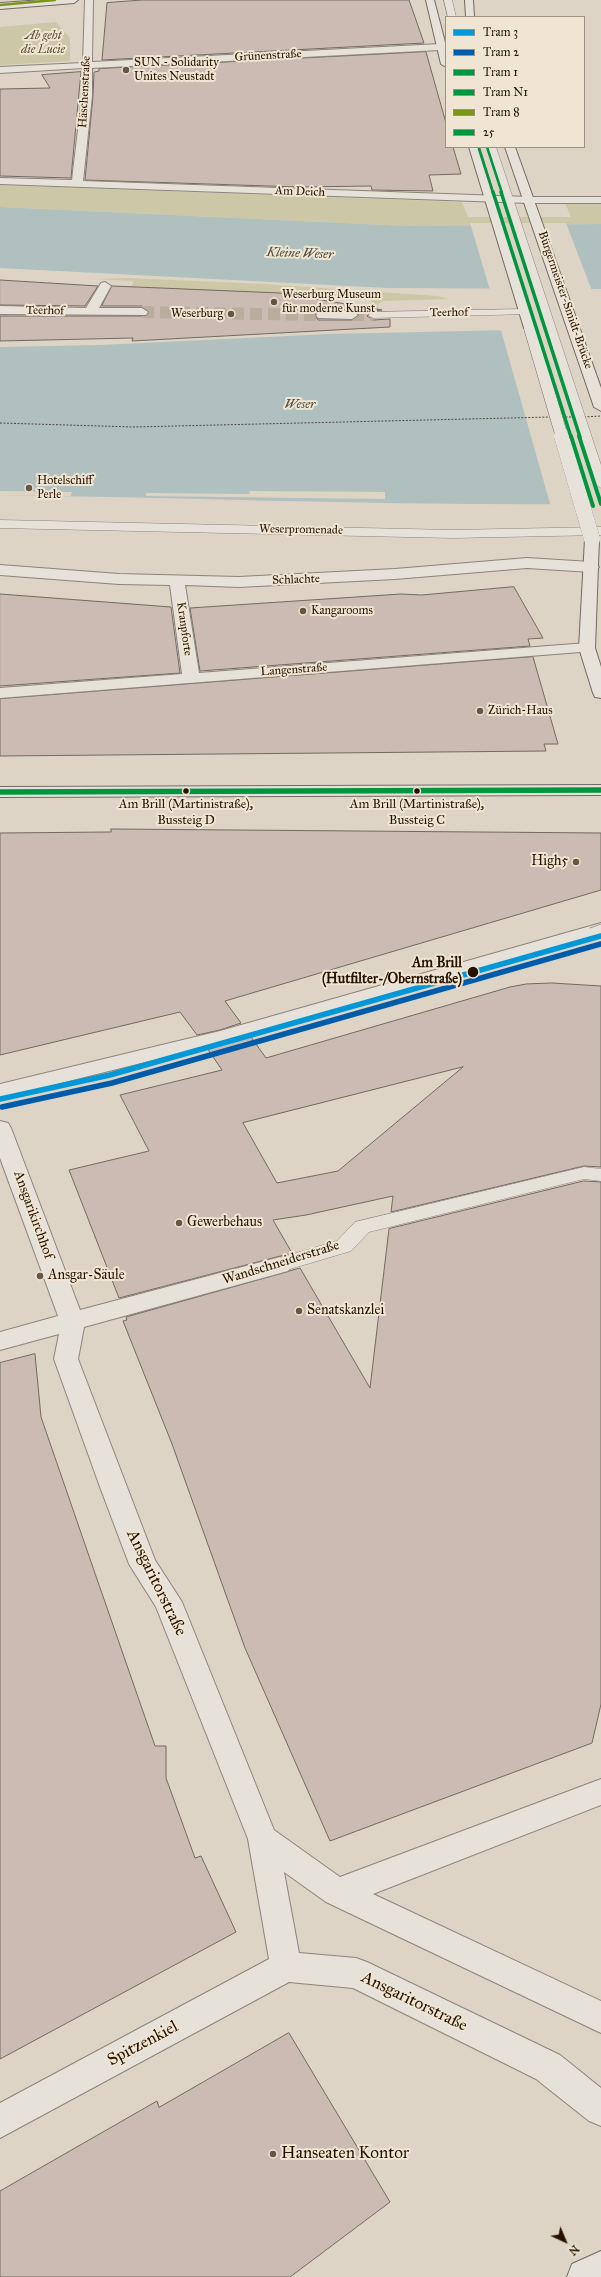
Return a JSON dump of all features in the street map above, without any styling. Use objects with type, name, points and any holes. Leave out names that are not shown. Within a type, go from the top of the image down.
[{"type":"street","points":[[0,4],[16,0]]},
{"type":"street","points":[[0,4],[74,0]]},
{"type":"street","name":"Häschenstraße","points":[[77,184],[87,96],[89,0]]},
{"type":"street","points":[[430,0],[440,47],[445,61]]},
{"type":"street","points":[[469,0],[470,16]]},
{"type":"street","name":"Grünenstraße","points":[[0,70],[440,47]]},
{"type":"street","points":[[474,148],[497,217],[518,291],[597,535],[588,594],[587,648],[601,693]]},
{"type":"street","name":"Bürgermeister-Smidt-Brücke","points":[[510,148],[536,216],[601,407]]},
{"type":"street","name":"Am Deich","points":[[0,181],[510,200],[601,200]]},
{"type":"street","points":[[90,312],[105,286]]},
{"type":"street","name":"Teerhof","points":[[0,310],[142,312]]},
{"type":"street","points":[[322,315],[352,315]]},
{"type":"street","name":"Schlachte","points":[[0,570],[177,582],[312,579],[527,563],[591,567]]},
{"type":"street","name":"Kranpforte","points":[[177,582],[191,677]]},
{"type":"street","name":"Langenstraße","points":[[0,693],[191,677],[587,648]]},
{"type":"street","points":[[0,792],[601,790]]},
{"type":"street","points":[[0,1091],[88,1072],[184,1047],[601,929]]},
{"type":"street","name":"Ansgarikirchhof","points":[[0,1128],[73,1323]]},
{"type":"street","name":"Wandschneiderstraße","points":[[73,1323],[280,1265]]},
{"type":"street","points":[[0,1341],[73,1323]]},
{"type":"street","name":"Ansgaritorstraße","points":[[73,1323],[66,1359],[143,1564],[168,1602],[263,1839],[286,1968],[356,1973],[548,2067],[601,2109]]},
{"type":"street","points":[[337,1892],[383,1876],[601,1792]]},
{"type":"street","points":[[263,1839],[337,1892],[601,2017]]},
{"type":"street","name":"Spitzenkiel","points":[[0,2121],[286,1968]]},
{"type":"street","points":[[585,2277],[601,2269]]},
{"type":"lane","points":[[0,4],[45,0]]},
{"type":"lane","points":[[448,0],[452,16]]},
{"type":"lane","points":[[492,148],[516,216],[601,484]]},
{"type":"lane","name":"Teerhof","points":[[373,315],[525,312]]},
{"type":"lane","name":"Weserpromenade","points":[[0,524],[454,534],[597,535]]},
{"type":"lane","name":"Wandschneiderstraße","points":[[280,1265],[344,1246],[362,1227],[584,1173],[601,1175]]},
{"type":"green space","name":"Ab geht die Lucie","points":[[56,22],[70,38],[70,61],[0,65],[0,27]]},
{"type":"green space","points":[[0,185],[462,202],[468,217],[571,217],[565,203],[601,203],[601,224],[407,226],[0,207]]},
{"type":"green space","points":[[127,278],[264,284],[437,296],[450,299],[383,301],[378,304],[379,310],[372,310],[371,300],[321,300],[131,287],[134,281],[93,279]]},
{"type":"water","name":"Kleine Weser","points":[[0,207],[407,226],[601,224],[601,289],[388,288],[0,268]]},
{"type":"water","name":"Weser","points":[[601,328],[601,504],[376,503],[0,495],[0,347],[100,345],[329,334]]},
{"type":"pier","points":[[470,223],[566,223],[592,291],[490,290]]},
{"type":"pier","points":[[601,326],[601,506],[551,507],[500,327]]},
{"type":"pier","points":[[0,491],[72,492],[71,496],[0,495]]},
{"type":"pier","points":[[250,491],[385,492],[385,499],[146,496],[146,493],[249,494]]},
{"type":"building","points":[[143,0],[409,0],[424,43],[102,60],[107,3]]},
{"type":"building","points":[[426,52],[445,119],[445,148],[453,148],[461,174],[429,175],[433,191],[372,190],[371,186],[299,187],[85,180],[94,72],[99,71],[99,69]]},
{"type":"building","points":[[81,72],[71,178],[0,176],[0,89],[50,88],[42,75]]},
{"type":"building","points":[[0,280],[98,286],[85,306],[0,305]]},
{"type":"building","name":"Weserburg","points":[[112,286],[280,293],[382,310],[372,311],[367,316],[373,320],[390,319],[390,327],[132,341],[133,338],[0,341],[0,316],[147,316],[149,312],[142,306],[102,306]],"holes":[[[322,310],[352,310],[359,315],[352,320],[318,320],[315,315]]]},
{"type":"building","points":[[514,587],[543,638],[528,639],[530,646],[200,671],[190,608],[401,594],[421,595]]},
{"type":"building","points":[[0,594],[171,607],[180,673],[0,686]]},
{"type":"building","points":[[533,657],[558,744],[544,744],[546,751],[0,756],[0,699]]},
{"type":"building","points":[[111,829],[601,833],[601,890],[225,1001],[241,1023],[220,1030],[197,1035],[180,1012],[0,1055],[0,833],[111,832]]},
{"type":"building","points":[[552,983],[601,986],[601,1167],[584,1166],[391,1212],[393,1196],[306,1215],[273,1220],[292,1253],[119,1298],[69,1170],[149,1151],[120,1095],[222,1070],[207,1048],[251,1037],[266,1058],[510,987],[526,984]],"holes":[[[463,1067],[338,1171],[277,1183],[243,1123]]]},
{"type":"building","points":[[584,1181],[601,1182],[601,1704],[592,1743],[330,1841],[245,1648],[172,1444],[123,1321],[127,1320],[126,1317],[300,1268],[370,1388],[389,1229]]},
{"type":"building","points":[[35,1354],[41,1417],[155,1746],[166,1746],[166,1778],[195,1858],[201,1856],[236,1932],[0,2059],[0,1363]]},
{"type":"building","points":[[289,2033],[390,2202],[290,2277],[0,2277],[0,2191],[157,2101],[159,2107]]},
{"type":"ferry route","points":[[584,417],[601,416]]},
{"type":"ferry route","points":[[0,423],[134,427],[551,417]]},
{"type":"ferry route","points":[[562,417],[573,417]]},
{"type":"tunnel","points":[[142,312],[322,315]]},
{"type":"tunnel","points":[[352,315],[373,315]]},
{"type":"tram line","name":"8","points":[[0,5],[55,0]]},
{"type":"tram line","name":"1","points":[[487,148],[601,504]]},
{"type":"tram line","name":"N1","points":[[479,149],[593,506]]},
{"type":"tram line","points":[[590,928],[601,924]]},
{"type":"tram line","name":"3","points":[[0,1099],[110,1075],[601,936]]},
{"type":"tram line","name":"2","points":[[2,1107],[112,1083],[601,944]]},
{"type":"transit line","name":"25","points":[[0,792],[601,790]]},
{"type":"place","name":"SUN - Solidarity Unites Neustadt","points":[[126,70]]},
{"type":"place","name":"Weserburg Museum für moderne Kunst","points":[[274,302]]},
{"type":"place","name":"Weserburg","points":[[231,314]]},
{"type":"place","name":"Hotelschiff Perle","points":[[29,488]]},
{"type":"place","name":"Kangarooms","points":[[303,611]]},
{"type":"place","name":"Zürich-Haus","points":[[480,711]]},
{"type":"place","name":"Am Brill (Martinistraße), Bussteig D","points":[[186,791]]},
{"type":"place","name":"Am Brill (Martinistraße), Bussteig C","points":[[417,791]]},
{"type":"place","name":"High5","points":[[576,862]]},
{"type":"place","name":"Am Brill (Hutfilter-/Obernstraße)","points":[[473,972]]},
{"type":"place","name":"Gewerbehaus","points":[[179,1223]]},
{"type":"place","name":"Ansgar-Säule","points":[[40,1276]]},
{"type":"place","name":"Senatskanzlei","points":[[299,1311]]},
{"type":"place","name":"Hanseaten Kontor","points":[[273,2154]]}]
